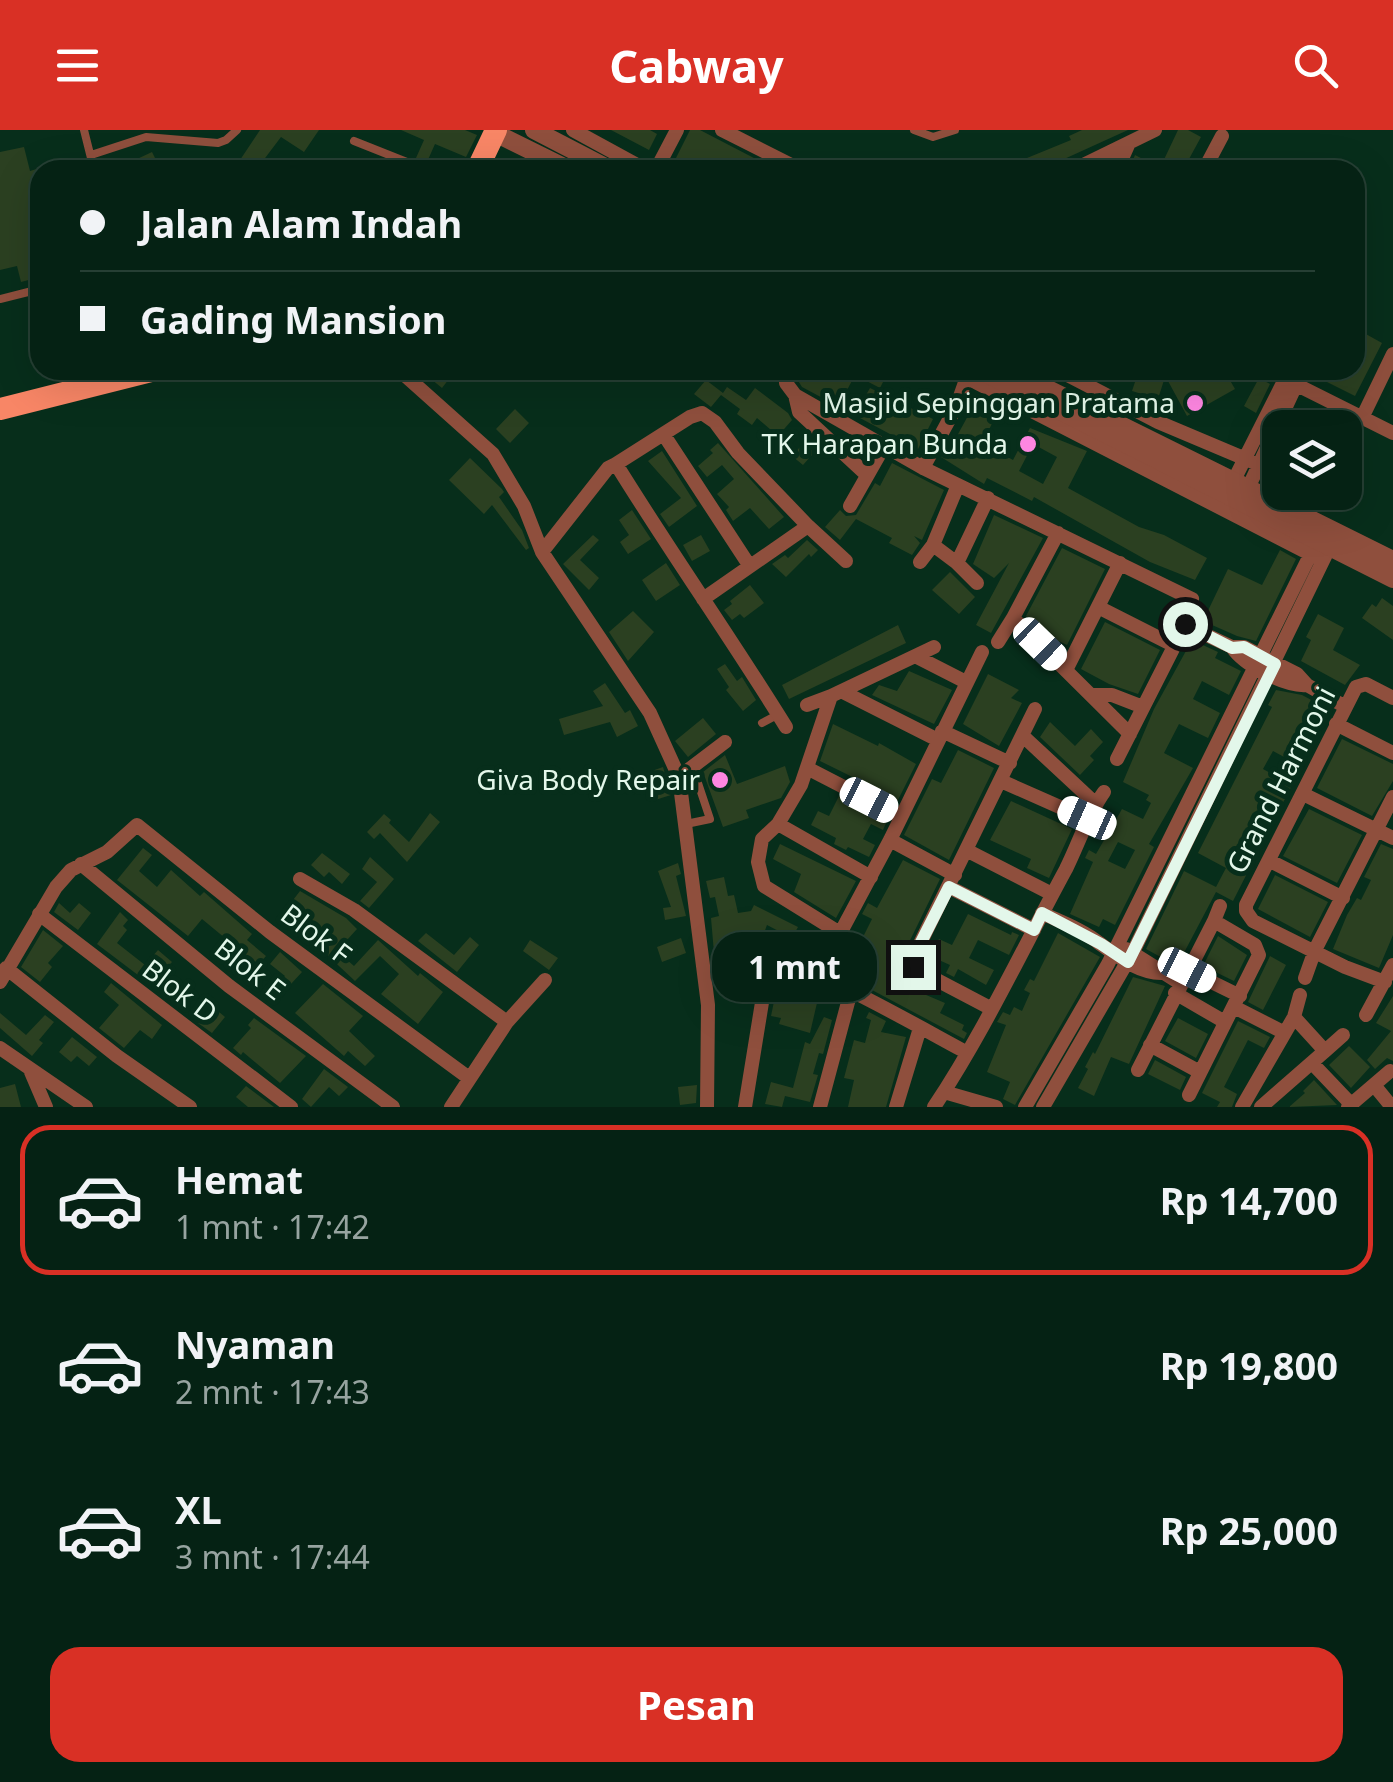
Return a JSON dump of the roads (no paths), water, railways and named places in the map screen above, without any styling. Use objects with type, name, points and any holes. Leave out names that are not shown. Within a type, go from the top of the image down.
[{"type":"highway","points":[[482,160],[496,131]]},
{"type":"highway","points":[[0,408],[111,380]]},
{"type":"street","points":[[573,130],[628,160]]},
{"type":"street","points":[[661,160],[677,130]]},
{"type":"street","points":[[722,130],[767,160]]},
{"type":"street","points":[[1105,160],[1155,130]]},
{"type":"street","points":[[496,131],[551,160]]},
{"type":"street","points":[[536,131],[591,160]]},
{"type":"street","points":[[1209,160],[1222,136]]},
{"type":"street","points":[[1121,160],[1129,143]]},
{"type":"street","points":[[1393,354],[1362,418],[1393,433]]},
{"type":"street","points":[[411,380],[493,454],[524,506],[542,552],[650,713],[680,777],[708,1005],[706,1107]]},
{"type":"street","points":[[786,380],[799,412],[866,475]]},
{"type":"street","points":[[923,468],[969,380]]},
{"type":"street","points":[[986,380],[1393,579]]},
{"type":"street","points":[[988,380],[1238,491]]},
{"type":"street","points":[[1029,380],[1238,491],[1324,544],[1393,560]]},
{"type":"street","points":[[1077,380],[1158,422],[1260,465]]},
{"type":"street","points":[[1287,380],[1346,410]]},
{"type":"street","points":[[1238,491],[1245,458],[1291,382]]},
{"type":"street","points":[[1238,491],[1260,465],[1291,382]]},
{"type":"street","points":[[795,396],[883,448],[1192,599],[1185,624],[1117,760]]},
{"type":"street","points":[[542,552],[599,477],[696,414],[708,416],[738,453],[846,562]]},
{"type":"street","points":[[664,436],[748,566]]},
{"type":"street","points":[[850,506],[883,448]]},
{"type":"street","points":[[616,464],[782,721]]},
{"type":"street","points":[[920,562],[933,545],[958,485]]},
{"type":"street","points":[[957,563],[988,498]]},
{"type":"street","points":[[703,599],[808,526]]},
{"type":"street","points":[[998,642],[1058,533]]},
{"type":"street","points":[[1043,1107],[1131,957],[1171,854],[1324,544]]},
{"type":"street","points":[[933,545],[977,584]]},
{"type":"street","points":[[1066,670],[1120,563]]},
{"type":"street","points":[[1098,608],[1174,646]]},
{"type":"street","points":[[1013,618],[1130,734]]},
{"type":"street","points":[[1185,624],[1232,648],[1240,658],[1300,676],[1307,685],[1344,706]]},
{"type":"street","points":[[808,705],[934,648]]},
{"type":"street","points":[[837,694],[793,800],[778,824],[762,839],[758,852],[758,875],[764,886],[835,930],[842,928],[871,877],[982,652]]},
{"type":"street","points":[[917,657],[966,682]]},
{"type":"street","name":"Grand Harmoni","points":[[1385,982],[1345,967],[1248,916],[1246,905],[1356,686],[1366,684],[1393,698]]},
{"type":"street","points":[[837,694],[1010,763]]},
{"type":"street","points":[[1091,695],[1112,696],[1144,707]]},
{"type":"street","points":[[992,1009],[911,964],[1035,708]]},
{"type":"street","points":[[1336,724],[1393,753]]},
{"type":"street","points":[[934,1107],[992,1009],[1100,798],[1023,736]]},
{"type":"street","points":[[680,777],[725,742]]},
{"type":"street","points":[[807,768],[900,816]]},
{"type":"street","points":[[1001,781],[1087,818]]},
{"type":"street","points":[[1303,794],[1393,838]]},
{"type":"street","points":[[1305,978],[1315,950],[1393,797]]},
{"type":"street","name":"Blok F","points":[[81,864],[107,852],[137,824],[270,932],[469,1078]]},
{"type":"street","points":[[778,824],[871,877]]},
{"type":"street","points":[[890,840],[1034,930]]},
{"type":"street","points":[[968,851],[1052,894]]},
{"type":"street","points":[[1025,1107],[1110,948],[1171,854]]},
{"type":"street","points":[[1270,861],[1343,898]]},
{"type":"street","points":[[81,864],[56,887],[3,975],[190,1107]]},
{"type":"street","name":"Blok E","points":[[81,864],[229,986],[392,1107]]},
{"type":"street","points":[[300,879],[354,910],[507,1022]]},
{"type":"street","points":[[1138,1070],[1220,906]]},
{"type":"street","points":[[1042,913],[1110,948],[1156,964],[1181,982],[1237,1002],[1282,1032]]},
{"type":"street","name":"Blok D","points":[[40,914],[291,1107]]},
{"type":"street","points":[[1189,1095],[1259,951],[1255,944],[1214,921]]},
{"type":"street","points":[[745,1107],[773,962],[786,962],[851,991],[966,1052]]},
{"type":"street","points":[[1366,1015],[1393,965]]},
{"type":"street","points":[[1345,967],[1375,1000]]},
{"type":"street","points":[[451,1107],[507,1022],[545,980]]},
{"type":"street","points":[[1181,982],[1225,1022]]},
{"type":"street","points":[[820,1107],[851,991]]},
{"type":"street","points":[[1242,1107],[1282,1032],[1294,1018],[1300,995]]},
{"type":"street","points":[[1294,1018],[1325,1051]]},
{"type":"street","points":[[896,1107],[920,1028]]},
{"type":"street","points":[[1261,1107],[1343,1035]]},
{"type":"street","points":[[1150,1045],[1200,1072]]},
{"type":"street","points":[[0,1048],[86,1107]]},
{"type":"street","points":[[1312,1063],[1349,1106],[1390,1071]]},
{"type":"street","points":[[1049,1066],[1064,1072]]},
{"type":"street","points":[[31,1072],[46,1107]]},
{"type":"street","points":[[1374,1086],[1392,1107]]},
{"type":"street","points":[[944,1092],[996,1107]]},
{"type":"lane","points":[[84,130],[92,160]]},
{"type":"lane","points":[[91,156],[146,137],[218,143],[237,130]]},
{"type":"lane","points":[[914,130],[942,137],[956,130]]},
{"type":"lane","points":[[354,141],[401,160]]},
{"type":"lane","points":[[0,299],[30,292]]},
{"type":"lane","points":[[762,724],[782,721]]},
{"type":"lane","points":[[686,824],[710,819],[696,777]]},
{"type":"place","name":"Masjid Sepinggan Pratama","points":[[1195,403]]},
{"type":"place","name":"TK Harapan Bunda","points":[[1028,444]]},
{"type":"place","name":"Giva Body Repair","points":[[720,780]]}]
